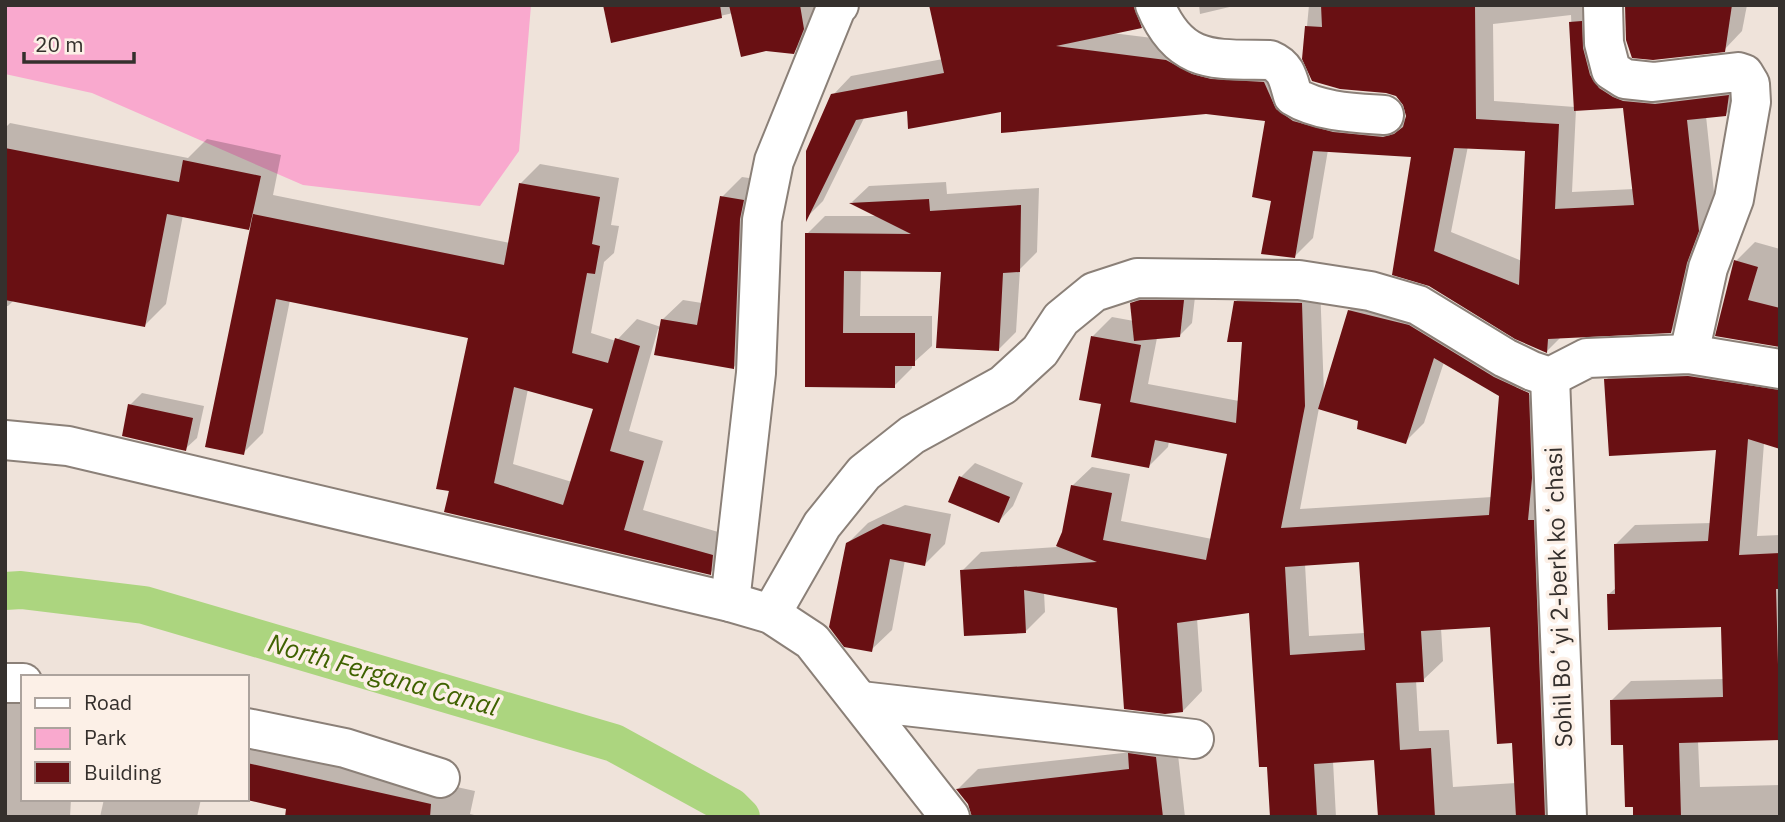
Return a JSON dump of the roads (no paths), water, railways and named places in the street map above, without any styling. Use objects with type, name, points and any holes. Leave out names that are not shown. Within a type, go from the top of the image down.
[{"type":"street","points":[[730,602],[756,373],[762,220],[774,161],[839,5]]},
{"type":"street","points":[[1155,5],[1165,29],[1183,46],[1209,59],[1270,60],[1286,71],[1293,96],[1304,103],[1347,112],[1384,115]]},
{"type":"street","points":[[1603,5],[1604,43],[1611,70],[1625,79],[1653,82],[1738,72],[1744,74],[1750,84],[1751,102],[1734,199],[1708,268],[1689,354]]},
{"type":"street","points":[[771,614],[822,525],[864,473],[912,435],[1003,385],[1040,351],[1061,319],[1094,292],[1137,278],[1299,279],[1370,291],[1418,305],[1504,358],[1550,377],[1587,358],[1689,354],[1780,369]]},
{"type":"street","name":"Sohil Boʻyi 2-berk koʻchasi","points":[[1550,377],[1567,817]]},
{"type":"street","points":[[5,440],[68,446],[730,602],[771,614],[812,641],[950,817]]},
{"type":"street","points":[[861,701],[1194,740]]},
{"type":"street","points":[[248,728],[345,748],[440,778]]},
{"type":"waterway","name":"North Fergana Canal","points":[[5,591],[21,590],[144,605],[614,743],[731,807],[741,817]]}]
